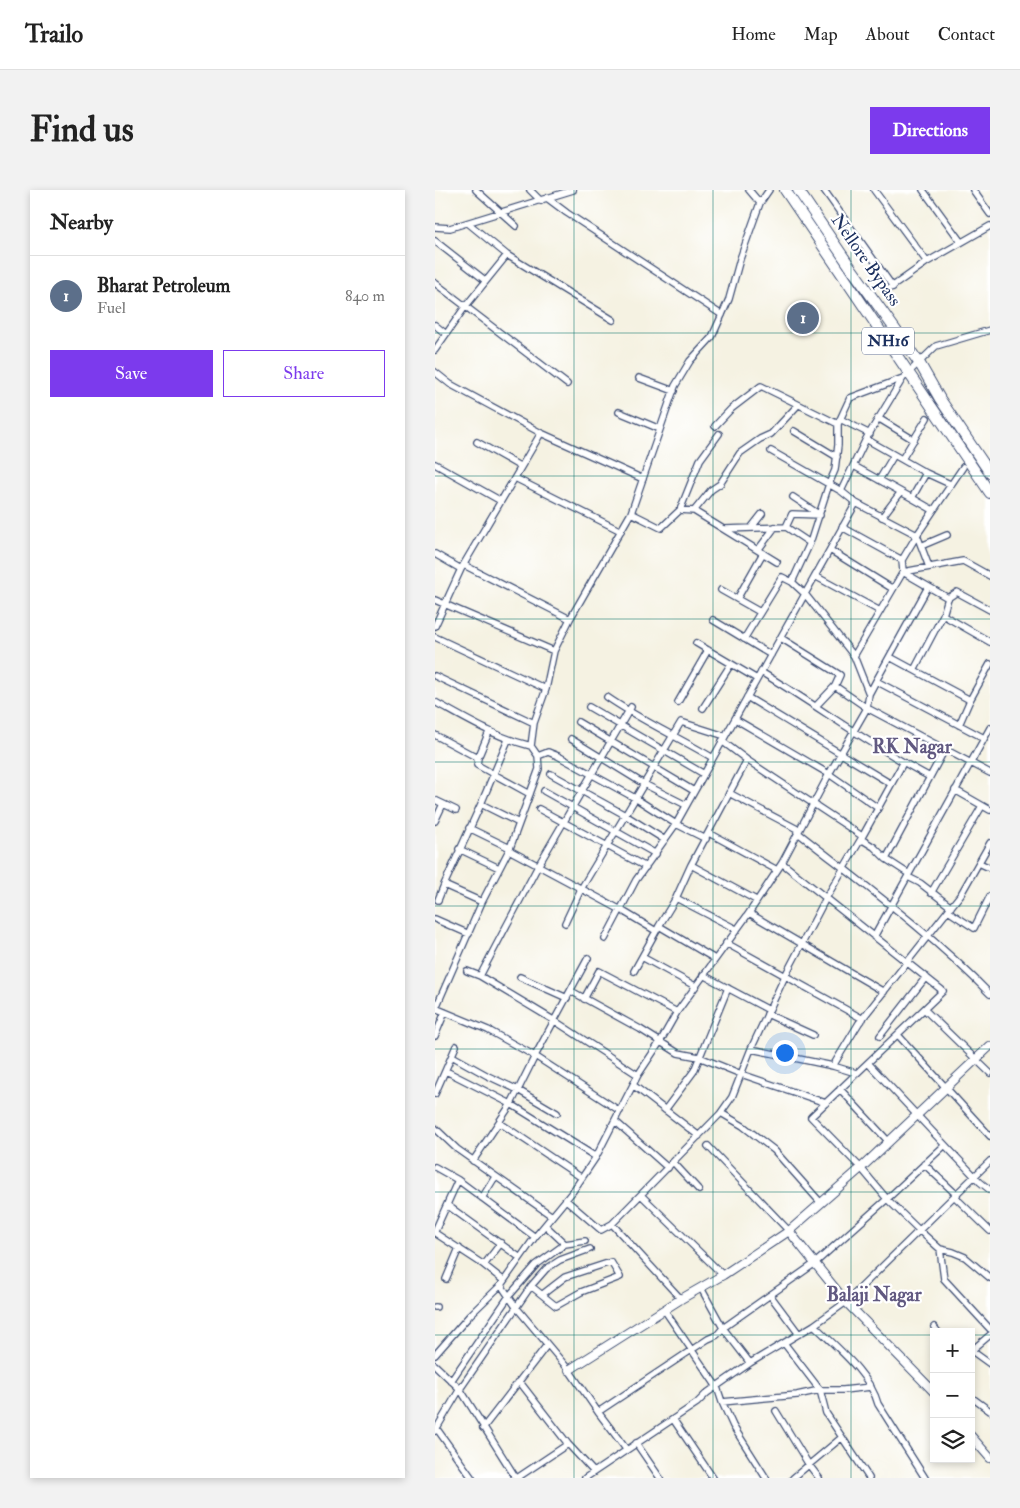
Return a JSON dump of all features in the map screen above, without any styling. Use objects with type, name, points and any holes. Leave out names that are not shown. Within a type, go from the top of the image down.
[{"type":"highway","name":"Nellore Bypass","points":[[785,190],[906,375],[990,493]]},
{"type":"highway","name":"Nellore Bypass","points":[[798,190],[919,364],[940,400],[988,466]]},
{"type":"street","points":[[476,190],[516,226]]},
{"type":"street","points":[[530,190],[722,316]]},
{"type":"street","points":[[435,227],[450,228],[469,223],[573,190]]},
{"type":"street","points":[[749,190],[759,203]]},
{"type":"street","points":[[531,746],[534,723],[546,689],[554,651],[570,619],[631,514],[674,391],[690,361],[712,338],[729,299],[759,203],[769,190]]},
{"type":"street","points":[[824,190],[893,287]]},
{"type":"street","points":[[874,190],[927,262]]},
{"type":"street","points":[[923,190],[961,242]]},
{"type":"street","points":[[973,190],[990,214]]},
{"type":"street","points":[[469,223],[507,255],[613,320]]},
{"type":"street","points":[[886,291],[927,262],[990,226]]},
{"type":"street","points":[[435,240],[486,281]]},
{"type":"street","points":[[435,350],[465,307],[507,255]]},
{"type":"street","points":[[435,283],[567,384]]},
{"type":"street","points":[[435,325],[446,334]]},
{"type":"street","points":[[841,491],[878,418],[906,375],[936,346],[990,330]]},
{"type":"street","points":[[435,372],[450,384],[541,433],[643,479]]},
{"type":"street","points":[[792,582],[809,543],[835,470],[839,445],[839,422],[850,398],[906,375]]},
{"type":"street","points":[[639,378],[674,391]]},
{"type":"street","points":[[715,426],[731,409],[761,386],[868,436],[894,455],[951,484]]},
{"type":"street","points":[[694,512],[711,490],[720,484],[740,453],[759,439],[771,434],[799,405]]},
{"type":"street","points":[[619,412],[660,429]]},
{"type":"street","points":[[878,418],[914,440]]},
{"type":"street","points":[[902,459],[927,418]]},
{"type":"street","points":[[794,431],[837,457]]},
{"type":"street","points":[[435,626],[462,567],[541,433]]},
{"type":"street","points":[[631,514],[661,528],[680,510],[700,460],[719,434]]},
{"type":"street","points":[[477,442],[521,467]]},
{"type":"street","points":[[771,451],[841,491],[856,503],[917,535],[929,567]]},
{"type":"street","points":[[879,480],[894,455]]},
{"type":"street","points":[[435,464],[501,501]]},
{"type":"street","points":[[853,466],[933,510]]},
{"type":"street","points":[[854,656],[903,572],[902,560],[933,510],[963,467]]},
{"type":"street","points":[[912,498],[926,472]]},
{"type":"street","points":[[515,478],[621,530]]},
{"type":"street","points":[[882,517],[901,492]]},
{"type":"street","points":[[793,497],[819,515]]},
{"type":"street","points":[[605,939],[636,880],[665,840],[704,774],[856,503]]},
{"type":"street","points":[[680,510],[694,512],[777,562]]},
{"type":"street","points":[[751,528],[762,514]]},
{"type":"street","points":[[786,527],[792,514],[819,515]]},
{"type":"street","points":[[737,599],[775,527]]},
{"type":"street","points":[[724,529],[786,527],[809,543]]},
{"type":"street","points":[[842,527],[902,560]]},
{"type":"street","points":[[921,546],[947,535]]},
{"type":"street","points":[[830,550],[893,589]]},
{"type":"street","points":[[435,554],[570,619]]},
{"type":"street","points":[[903,572],[963,561],[990,576]]},
{"type":"street","points":[[903,572],[948,598]]},
{"type":"street","points":[[815,576],[880,611]]},
{"type":"street","points":[[744,639],[782,577],[792,582],[805,594],[854,656],[869,694]]},
{"type":"street","points":[[435,1355],[502,1282],[519,1257],[566,1200],[596,1157],[638,1075],[677,1012],[749,913],[782,863],[813,803],[867,708],[869,694],[928,587]]},
{"type":"street","points":[[721,590],[760,612]]},
{"type":"street","points":[[914,670],[943,615],[948,598],[957,592],[990,610]]},
{"type":"street","points":[[435,600],[445,606],[554,651]]},
{"type":"street","points":[[943,615],[990,642]]},
{"type":"street","points":[[713,620],[771,655]]},
{"type":"street","points":[[435,637],[546,689]]},
{"type":"street","points":[[781,638],[840,675],[835,686],[816,706]]},
{"type":"street","points":[[696,643],[757,679]]},
{"type":"street","points":[[678,702],[708,650]]},
{"type":"street","points":[[890,656],[970,700]]},
{"type":"street","points":[[703,708],[731,664]]},
{"type":"street","points":[[959,725],[970,700],[990,664]]},
{"type":"street","points":[[761,672],[903,763],[930,777]]},
{"type":"street","points":[[435,677],[534,723]]},
{"type":"street","points":[[876,681],[984,738]]},
{"type":"street","points":[[835,686],[867,708],[990,773]]},
{"type":"street","points":[[607,697],[713,758]]},
{"type":"street","points":[[747,697],[891,784]]},
{"type":"street","points":[[435,702],[489,732],[531,746],[538,756],[539,769],[509,849],[482,902],[435,1009],[488,1030],[535,1056],[620,1111]]},
{"type":"street","points":[[589,707],[704,774]]},
{"type":"street","points":[[480,976],[538,866],[630,710]]},
{"type":"street","points":[[735,719],[829,774],[878,808]]},
{"type":"street","points":[[578,722],[694,790]]},
{"type":"street","points":[[565,923],[581,890],[681,722],[724,739],[747,760],[813,803],[874,847],[885,859],[920,883],[974,928],[990,896]]},
{"type":"street","points":[[875,937],[990,728]]},
{"type":"street","points":[[489,732],[477,765],[530,794]]},
{"type":"street","points":[[435,735],[478,758]]},
{"type":"street","points":[[571,739],[644,784],[686,805]]},
{"type":"street","points":[[438,900],[509,740]]},
{"type":"street","points":[[885,859],[945,749]]},
{"type":"street","points":[[538,756],[548,752],[635,798],[675,824],[707,836],[777,870]]},
{"type":"street","points":[[634,971],[657,928],[676,898],[691,865],[747,760]]},
{"type":"street","points":[[566,1200],[601,1230],[612,1224],[721,1113],[732,1098],[751,1049],[801,945],[843,868],[872,822],[903,763]]},
{"type":"street","points":[[551,774],[625,815],[665,840]]},
{"type":"street","points":[[955,790],[990,810]]},
{"type":"street","points":[[544,791],[656,854]]},
{"type":"street","points":[[729,794],[798,831],[927,936],[962,966],[990,994]]},
{"type":"street","points":[[435,800],[456,810]]},
{"type":"street","points":[[435,821],[443,804]]},
{"type":"street","points":[[481,804],[519,823]]},
{"type":"street","points":[[931,893],[982,806]]},
{"type":"street","points":[[539,809],[646,867]]},
{"type":"street","points":[[469,828],[581,890],[715,958]]},
{"type":"street","points":[[833,1066],[863,1019],[961,894],[990,842]]},
{"type":"street","points":[[459,849],[499,868]]},
{"type":"street","points":[[782,863],[943,990],[925,1010],[811,1117],[861,1168],[887,1199],[940,1249],[953,1252],[965,1258],[990,1278]]},
{"type":"street","points":[[979,863],[990,868]]},
{"type":"street","points":[[691,865],[756,900]]},
{"type":"street","points":[[444,885],[482,902]]},
{"type":"street","points":[[676,898],[736,929]]},
{"type":"street","points":[[749,913],[884,992]]},
{"type":"street","points":[[435,919],[469,934]]},
{"type":"street","points":[[726,943],[863,1019]]},
{"type":"street","points":[[642,957],[695,986]]},
{"type":"street","points":[[473,1161],[511,1104],[588,958]]},
{"type":"street","points":[[467,971],[480,976],[555,1021],[638,1075]]},
{"type":"street","points":[[584,998],[599,971],[677,1012]]},
{"type":"street","points":[[703,975],[813,1035]]},
{"type":"street","points":[[520,977],[567,998]]},
{"type":"street","points":[[880,1036],[927,977]]},
{"type":"street","points":[[665,1110],[693,1071],[728,988]]},
{"type":"street","points":[[571,991],[640,1029],[678,1053],[699,1057],[741,1074],[826,1103]]},
{"type":"street","points":[[925,1010],[990,1073]]},
{"type":"street","points":[[435,1036],[445,1012]]},
{"type":"street","points":[[898,1035],[990,1136]]},
{"type":"street","points":[[435,1094],[457,1046]]},
{"type":"street","points":[[569,1370],[665,1311],[681,1299],[723,1275],[789,1231],[861,1168],[990,1046]]},
{"type":"street","points":[[751,1049],[833,1066],[856,1073]]},
{"type":"street","points":[[452,1056],[518,1090],[557,1113]]},
{"type":"street","points":[[868,1063],[990,1190]]},
{"type":"street","points":[[446,1071],[511,1104],[596,1157]]},
{"type":"street","points":[[633,1085],[699,1136]]},
{"type":"street","points":[[840,1089],[889,1142]]},
{"type":"street","points":[[721,1113],[743,1126],[774,1150],[821,1203]]},
{"type":"street","points":[[615,1121],[668,1168]]},
{"type":"street","points":[[500,1123],[582,1178]]},
{"type":"street","points":[[435,1128],[457,1149],[552,1216]]},
{"type":"street","points":[[598,1412],[708,1339],[717,1335],[723,1328],[815,1264],[945,1145]]},
{"type":"street","points":[[708,1146],[789,1231],[846,1302],[930,1385]]},
{"type":"street","points":[[585,1478],[636,1442],[673,1419],[750,1362],[814,1325],[846,1302],[990,1161]]},
{"type":"street","points":[[673,1162],[699,1190]]},
{"type":"street","points":[[924,1164],[990,1231]]},
{"type":"street","points":[[435,1167],[458,1180],[535,1237]]},
{"type":"street","points":[[482,1198],[495,1177]]},
{"type":"street","points":[[458,1180],[435,1232],[485,1265],[502,1282],[516,1307],[569,1370],[626,1449]]},
{"type":"street","points":[[641,1195],[723,1275]]},
{"type":"street","points":[[447,1205],[519,1257]]},
{"type":"street","points":[[612,1224],[681,1299]]},
{"type":"street","points":[[545,1225],[565,1244]]},
{"type":"street","points":[[451,1381],[509,1296],[536,1265],[565,1244],[585,1241]]},
{"type":"street","points":[[485,1265],[501,1244]]},
{"type":"street","points":[[446,1279],[459,1248]]},
{"type":"street","points":[[472,1478],[436,1430],[459,1389],[531,1286],[546,1269],[560,1260],[590,1249]]},
{"type":"street","points":[[940,1249],[944,1279],[990,1329]]},
{"type":"street","points":[[531,1286],[556,1306],[581,1292],[620,1277],[611,1262],[565,1278],[543,1294]]},
{"type":"street","points":[[701,1288],[723,1328],[750,1362]]},
{"type":"street","points":[[770,1294],[799,1334]]},
{"type":"street","points":[[665,1311],[717,1387],[721,1402],[733,1426],[766,1478]]},
{"type":"street","points":[[814,1325],[847,1358],[875,1392],[878,1404],[925,1478]]},
{"type":"street","points":[[975,1348],[990,1335]]},
{"type":"street","points":[[784,1342],[820,1390],[826,1414],[869,1478]]},
{"type":"street","points":[[483,1428],[547,1345]]},
{"type":"street","points":[[975,1353],[990,1364]]},
{"type":"street","points":[[435,1365],[459,1389],[516,1478],[569,1444]]},
{"type":"street","points":[[519,1381],[593,1474]]},
{"type":"street","points":[[721,1402],[797,1395],[820,1390],[871,1387]]},
{"type":"street","points":[[975,1399],[990,1411]]},
{"type":"street","points":[[776,1411],[819,1478]]},
{"type":"street","points":[[673,1419],[713,1478]]},
{"type":"street","points":[[793,1478],[841,1438]]},
{"type":"street","points":[[975,1441],[990,1458]]},
{"type":"street","points":[[636,1442],[660,1478]]},
{"type":"place","name":"Bharat Petroleum","points":[[803,318]]},
{"type":"district","name":"RK Nagar","points":[[912,747]]},
{"type":"district","name":"Balaji Nagar","points":[[874,1295]]}]
